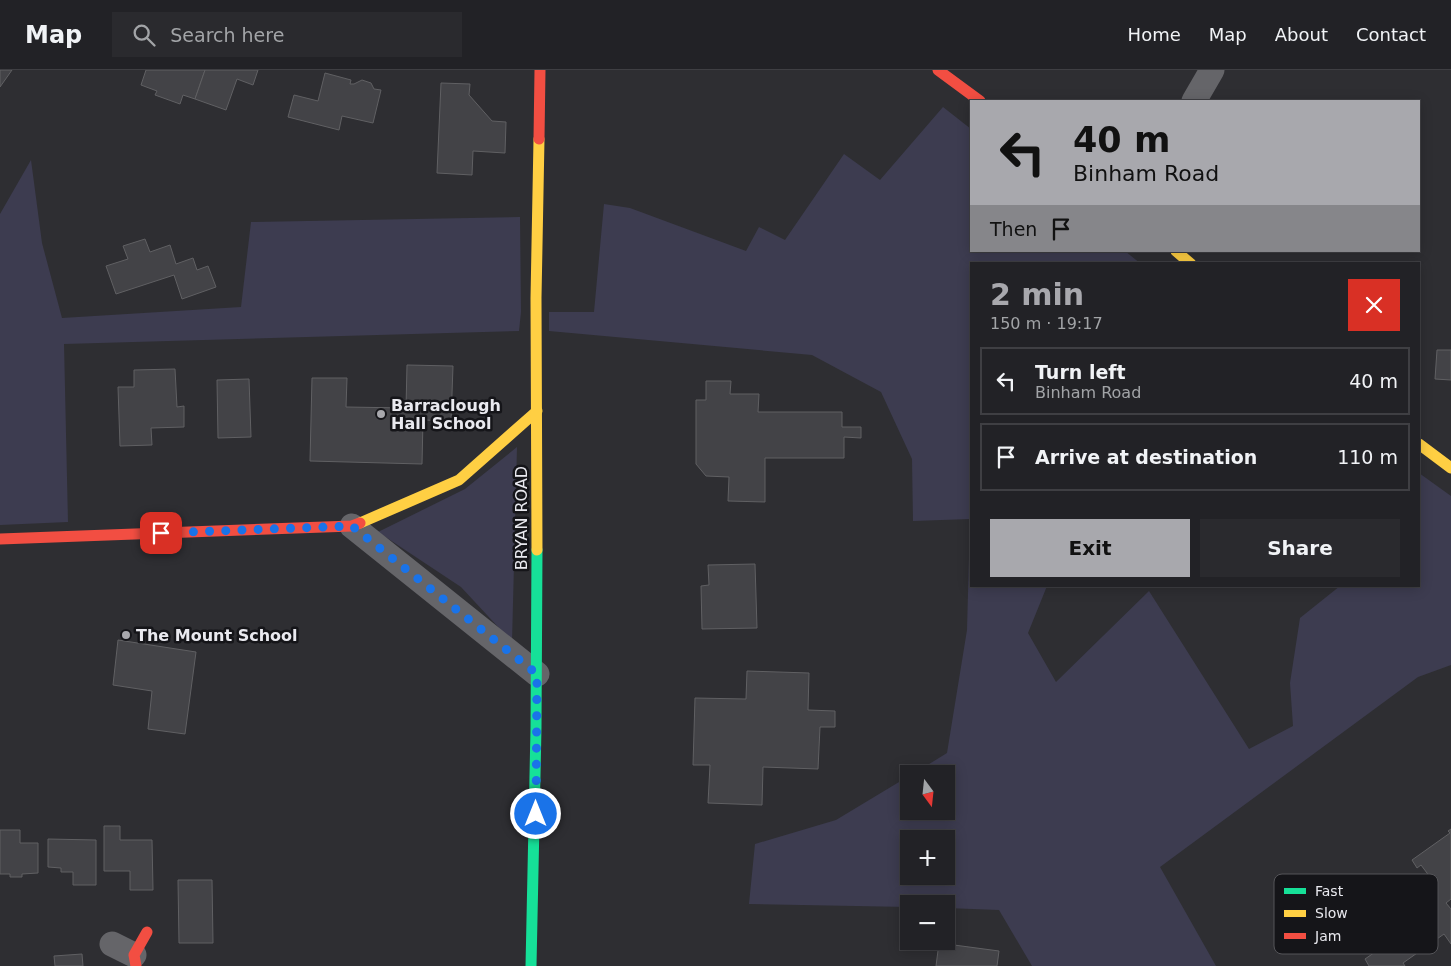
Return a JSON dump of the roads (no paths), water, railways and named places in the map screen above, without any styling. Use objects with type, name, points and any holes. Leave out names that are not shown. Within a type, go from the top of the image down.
[{"type":"main road","name":"BRYAN ROAD","points":[[531,966],[536,814],[536,331],[540,70]]},
{"type":"main road","points":[[938,70],[979,100]]},
{"type":"main road","points":[[1177,252],[1188,262]]},
{"type":"main road","points":[[0,539],[352,526],[459,480],[537,412]]},
{"type":"main road","points":[[1420,445],[1451,468]]},
{"type":"main road","points":[[135,961],[147,932]]},
{"type":"street","points":[[1195,100],[1211,70]]},
{"type":"street","points":[[352,526],[537,674]]},
{"type":"street","points":[[112,944],[135,961]]},
{"type":"place","name":"Barraclough Hall School","points":[[381,414]]},
{"type":"place","name":"The Mount School","points":[[126,635]]}]
